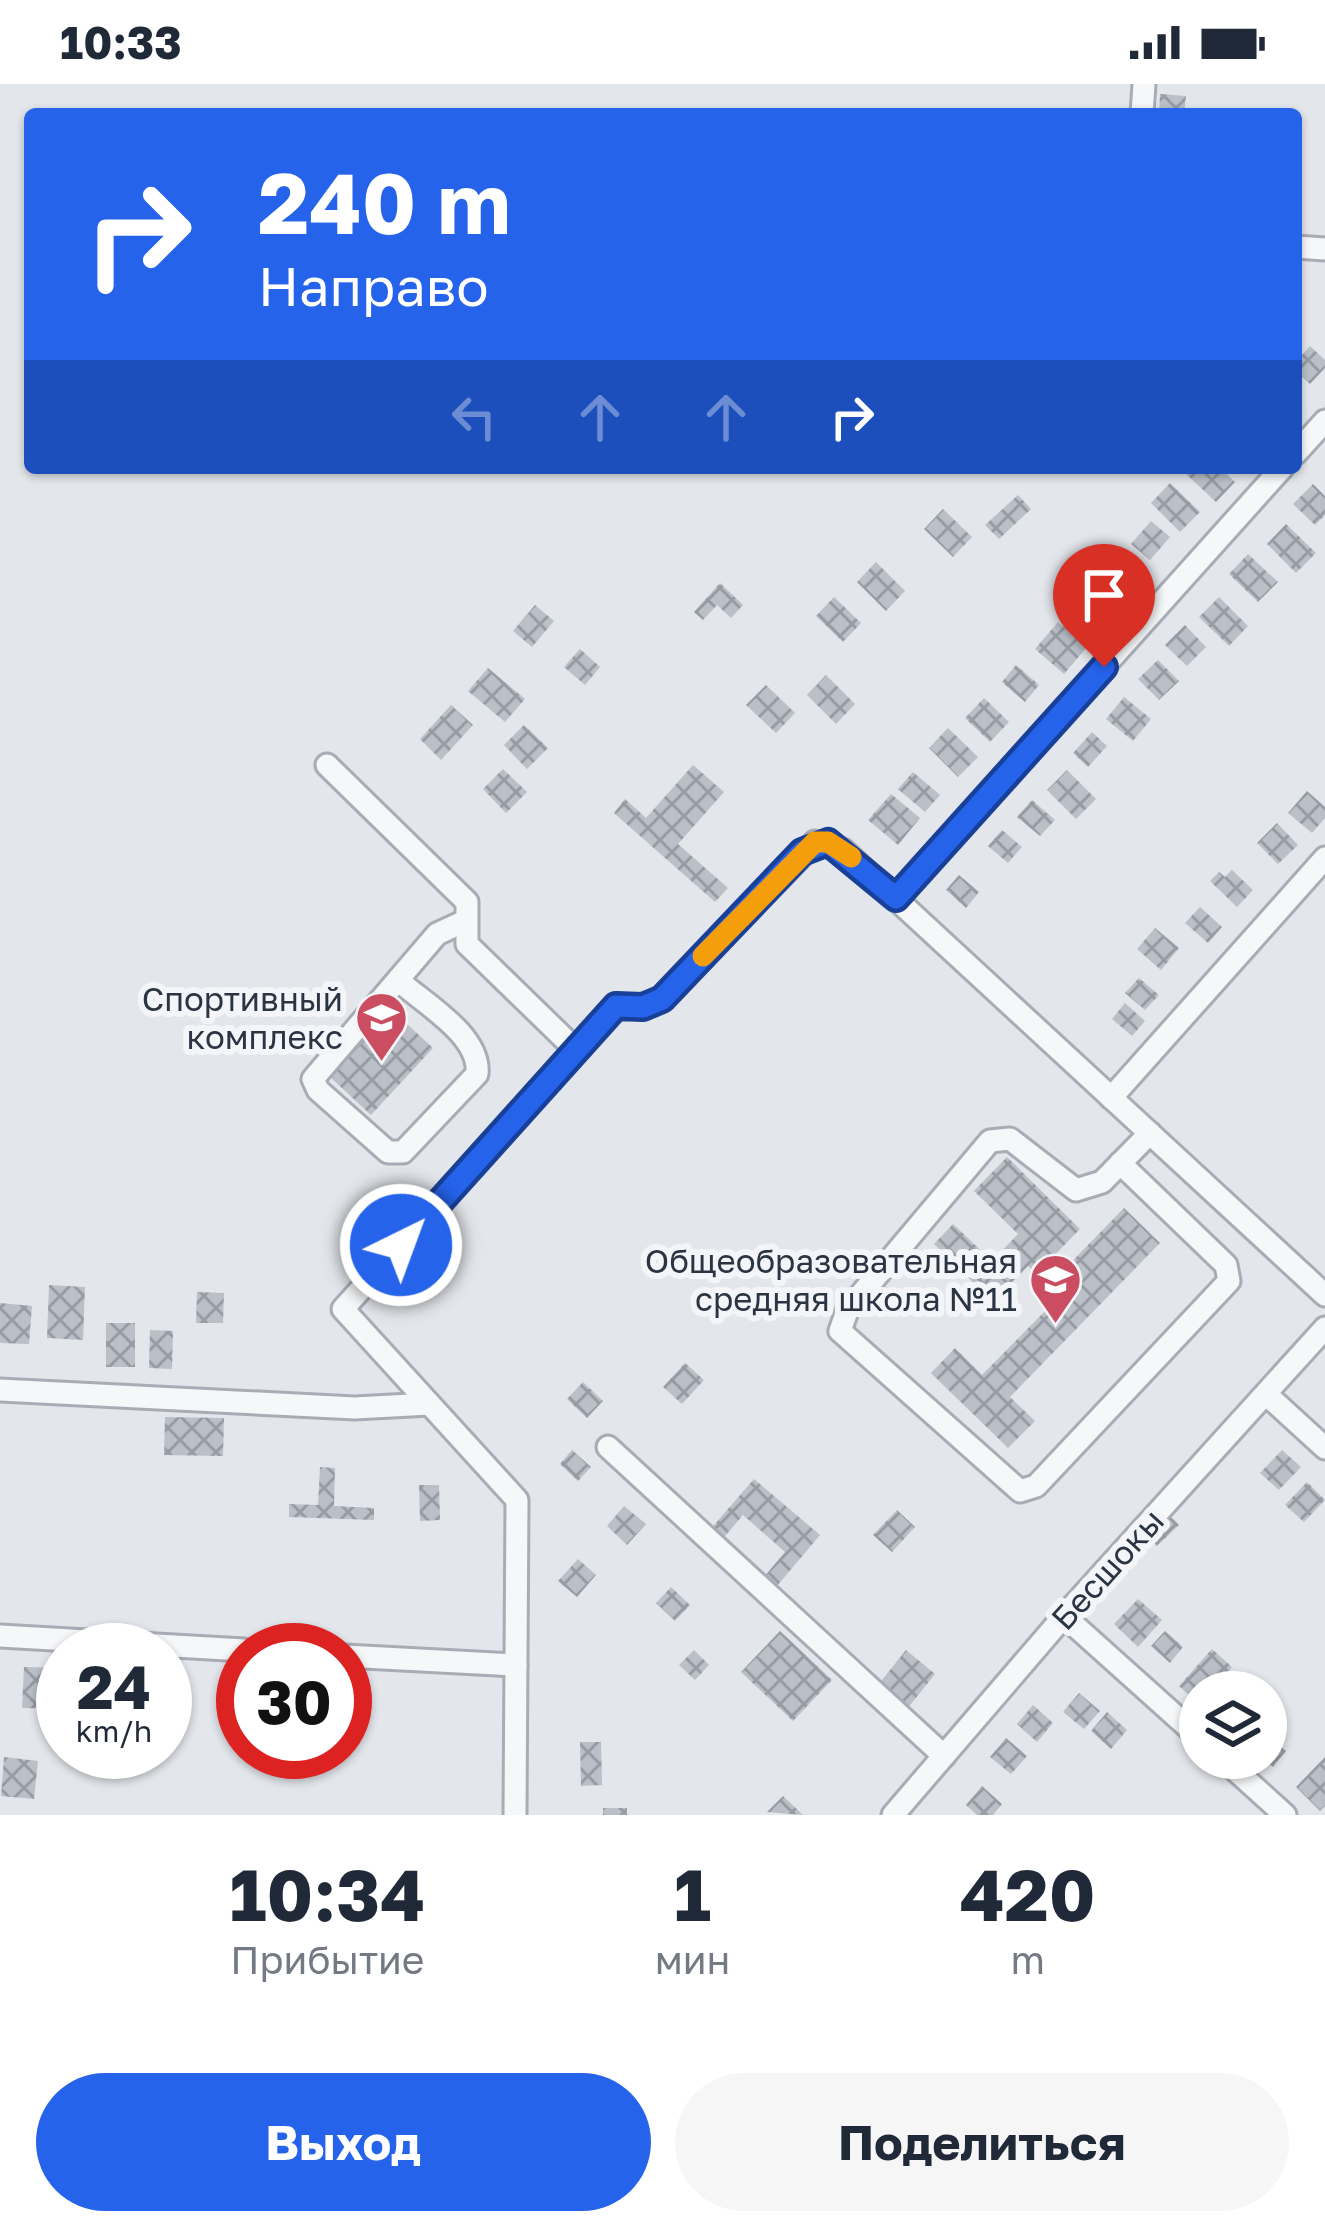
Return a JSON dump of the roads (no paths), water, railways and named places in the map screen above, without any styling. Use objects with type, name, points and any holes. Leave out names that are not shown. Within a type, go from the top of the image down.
[{"type":"street","points":[[1302,446],[1325,421]]},
{"type":"street","points":[[896,898],[1277,474]]},
{"type":"street","points":[[327,765],[467,902],[467,944],[576,1050]]},
{"type":"street","points":[[515,1815],[517,1500],[343,1310],[616,1006],[643,1007],[662,999],[815,842],[844,850],[1325,1295]]},
{"type":"street","points":[[1111,1097],[1325,858]]},
{"type":"street","points":[[399,981],[470,1043],[478,1059],[477,1075],[403,1152],[388,1152],[318,1090],[313,1078],[437,934],[465,921]]},
{"type":"street","points":[[1120,1163],[1226,1265],[1229,1281],[1036,1486],[1020,1490],[840,1331],[847,1311],[990,1141],[1010,1139],[1076,1190],[1102,1182],[1120,1163],[1150,1133]]},
{"type":"street","name":"Бесшокы","points":[[893,1815],[1064,1616],[1325,1328]]},
{"type":"street","points":[[0,1390],[355,1408],[429,1404]]},
{"type":"street","points":[[1266,1394],[1325,1448]]},
{"type":"street","points":[[608,1447],[944,1756]]},
{"type":"street","points":[[1064,1616],[1179,1719]]},
{"type":"street","points":[[0,1636],[216,1648]]},
{"type":"street","points":[[372,1657],[516,1665]]},
{"type":"street","points":[[1245,1779],[1285,1815]]},
{"type":"place","name":"Спортивный комплекс","points":[[382,1063]]},
{"type":"place","name":"Общеобразовательная средняя школа №11","points":[[1056,1325]]}]
